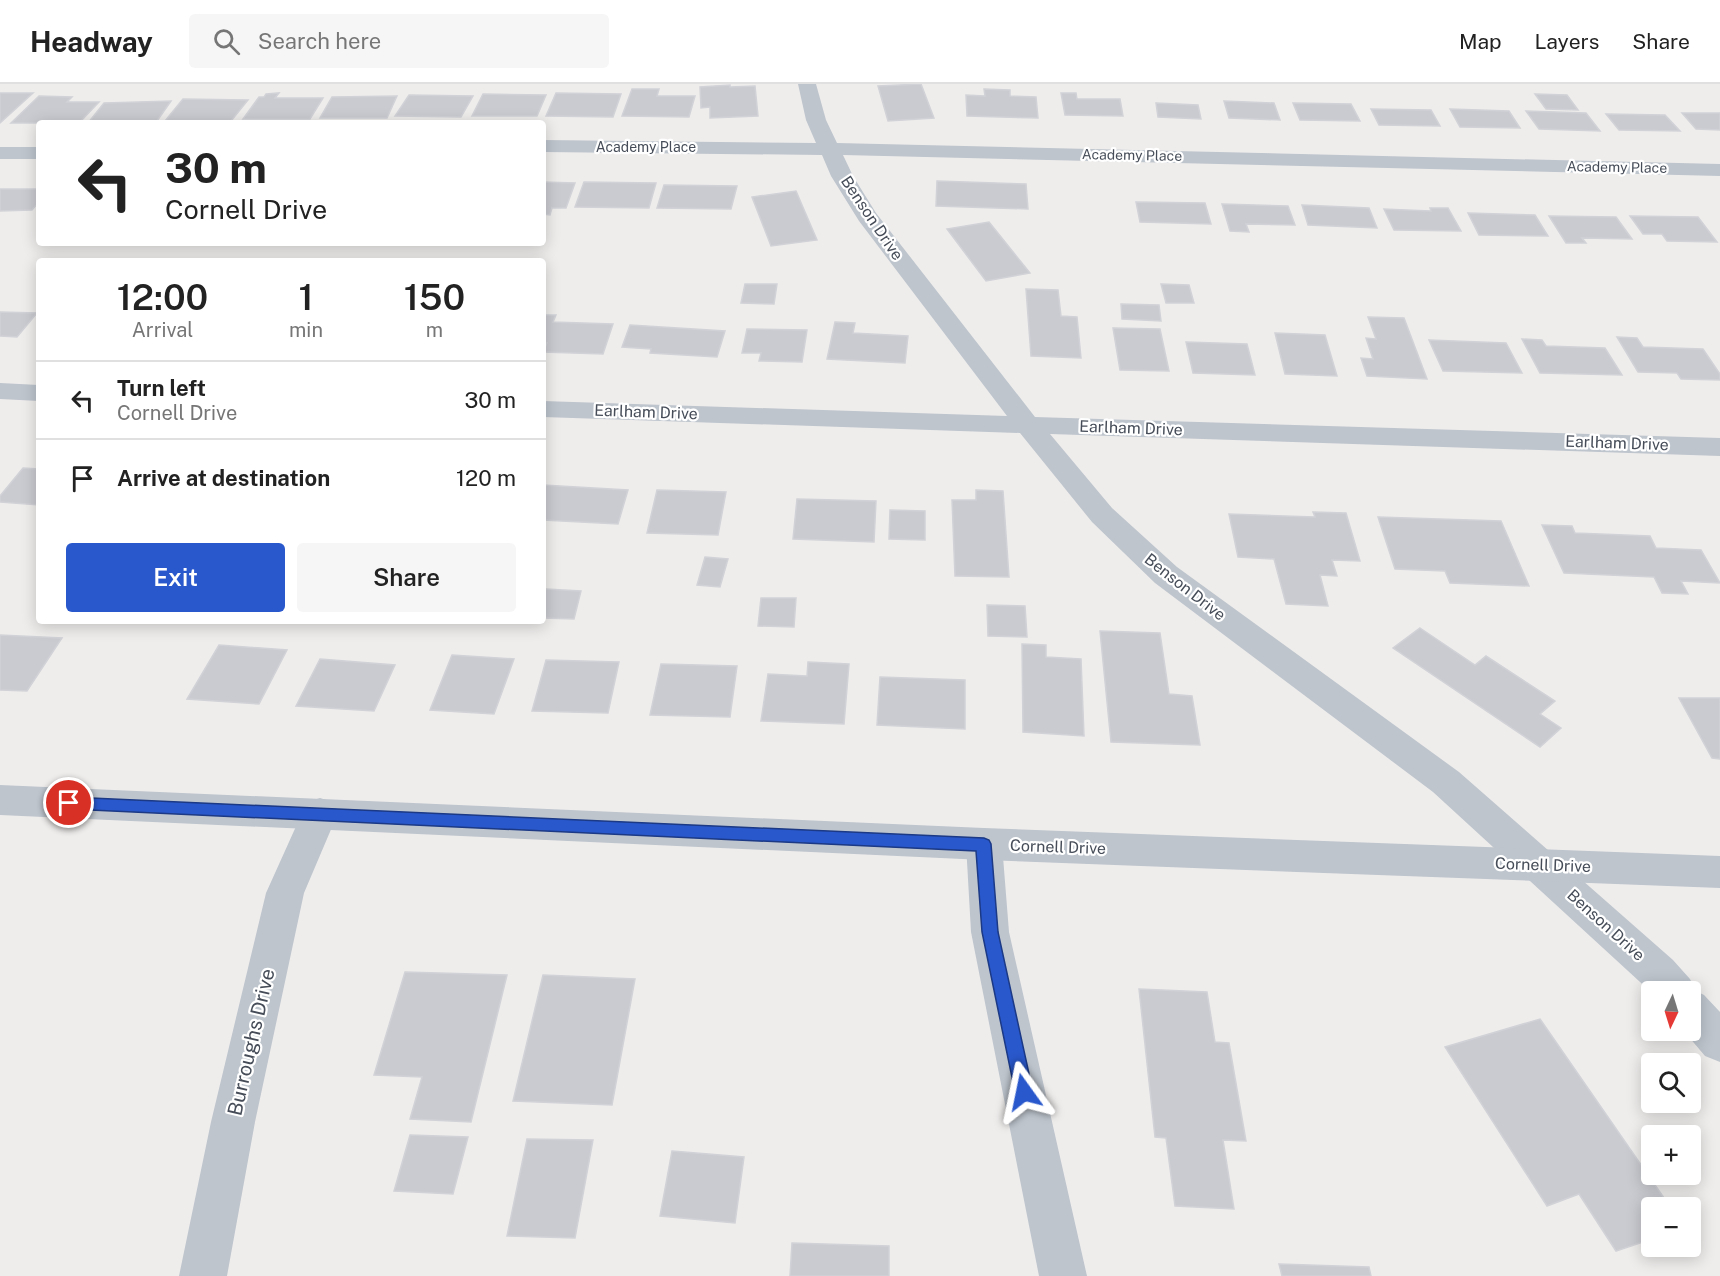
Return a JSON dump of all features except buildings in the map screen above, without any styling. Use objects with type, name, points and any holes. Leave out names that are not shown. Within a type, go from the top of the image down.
[{"type":"street","name":"Benson Drive","points":[[807,84],[816,120],[842,176],[867,216],[1027,424],[1102,515],[1166,575],[1446,782],[1666,981]]},
{"type":"street","name":"Academy Place","points":[[546,146],[829,148],[1720,170]]},
{"type":"street","points":[[0,153],[36,153]]},
{"type":"street","points":[[0,392],[36,393]]},
{"type":"street","name":"Earlham Drive","points":[[546,409],[1720,447]]},
{"type":"street","name":"Cornell Drive","points":[[0,800],[984,844],[1720,872]]},
{"type":"street","name":"Burroughs Drive","points":[[203,1276],[233,1122],[285,893],[320,813]]},
{"type":"street","points":[[984,844],[990,932],[1063,1276]]},
{"type":"street","points":[[1701,1020],[1720,1042]]},
{"type":"route","points":[[69,803],[984,844],[990,932],[1024,1092]]}]
